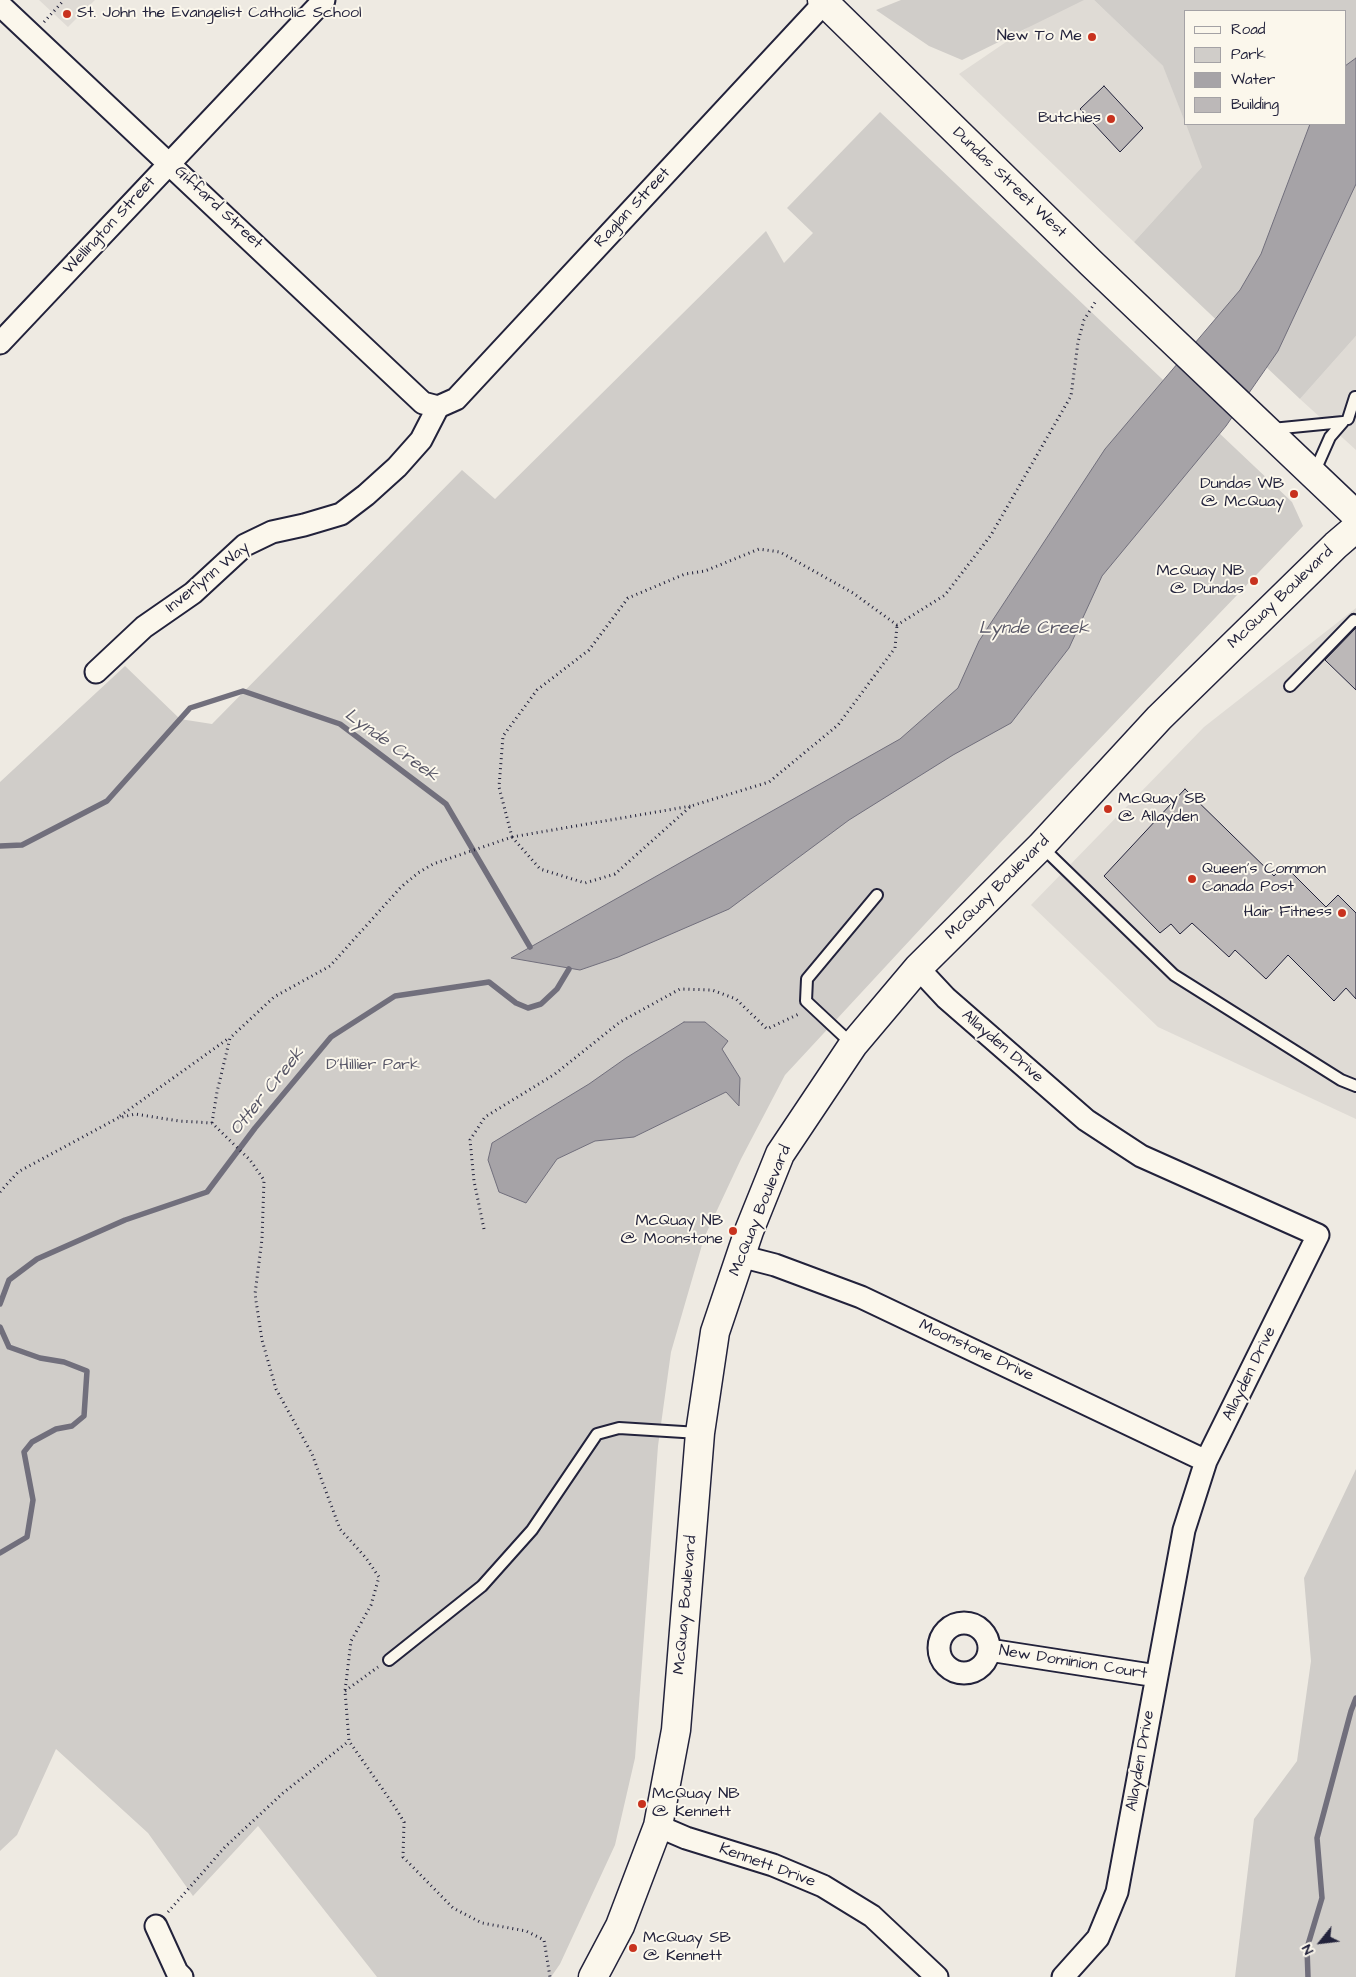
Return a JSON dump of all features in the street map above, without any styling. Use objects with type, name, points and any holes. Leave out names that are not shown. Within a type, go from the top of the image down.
[{"type":"street","name":"Wellington Street","points":[[0,343],[324,0]]},
{"type":"street","name":"Dundas Street West","points":[[823,1],[1266,430]]},
{"type":"street","name":"Raglan Street","points":[[438,407],[456,399],[823,1]]},
{"type":"street","name":"Giffard Street","points":[[0,5],[423,402],[438,407]]},
{"type":"street","name":"Inverlynn Way","points":[[96,672],[144,627],[193,593],[245,545],[272,532],[341,514],[366,495],[397,467],[421,440],[438,407]]},
{"type":"street","points":[[1266,430],[1356,515]]},
{"type":"street","name":"McQuay Boulevard","points":[[593,1977],[620,1926],[658,1826],[676,1730],[700,1433],[715,1332],[740,1256],[780,1154],[852,1044],[918,968],[1041,846],[1159,718],[1336,545],[1356,528]]},
{"type":"street","name":"Allayden Drive","points":[[918,968],[946,998],[1086,1120],[1141,1156],[1318,1235],[1206,1461],[1184,1530],[1117,1892],[1098,1938],[1063,1977]]},
{"type":"street","name":"Moonstone Drive","points":[[740,1256],[775,1265],[862,1297],[1206,1461]]},
{"type":"street","name":"New Dominion Court","points":[[989,1650],[1157,1676]]},
{"type":"street","name":"Kennett Drive","points":[[658,1826],[686,1838],[773,1865],[823,1886],[872,1916],[937,1977]]},
{"type":"street","points":[[156,1926],[177,1972],[182,1977]]},
{"type":"lane","points":[[1314,474],[1330,437],[1351,420],[1355,397]]},
{"type":"lane","points":[[1266,430],[1351,420]]},
{"type":"lane","points":[[1290,686],[1354,620],[1356,621]]},
{"type":"lane","points":[[1041,846],[1174,975],[1340,1080],[1356,1086]]},
{"type":"lane","points":[[852,1044],[806,1001],[807,979],[877,895]]},
{"type":"lane","points":[[388,1660],[482,1586],[532,1530],[597,1434],[619,1428],[700,1433]]},
{"type":"path","points":[[32,35],[64,0]]},
{"type":"path","points":[[897,625],[945,595],[991,535],[1071,396],[1078,342],[1084,320],[1096,301]]},
{"type":"path","points":[[691,806],[615,874],[585,883],[540,869],[512,837],[499,787],[503,736],[537,690],[589,650],[628,598],[685,574],[705,571],[759,549],[780,552],[853,593],[897,625]]},
{"type":"path","points":[[0,1192],[18,1172],[118,1118],[230,1038],[274,997],[330,966],[401,887],[418,872],[433,864],[512,837],[691,806],[770,782],[838,726],[895,648],[897,625]]},
{"type":"path","points":[[484,1229],[474,1181],[470,1140],[486,1117],[555,1074],[620,1022],[680,989],[712,990],[736,999],[767,1029],[812,1007]]},
{"type":"path","points":[[212,1123],[217,1092],[230,1038]]},
{"type":"path","points":[[118,1118],[136,1114],[179,1121],[212,1123],[250,1160],[264,1180],[262,1239],[255,1294],[262,1340],[276,1389],[312,1454],[340,1529],[366,1558],[379,1578],[371,1605],[351,1641],[345,1691],[349,1741],[404,1822],[403,1856],[453,1908],[482,1924],[526,1931],[544,1940],[550,1977]]},
{"type":"path","points":[[345,1691],[388,1660]]},
{"type":"path","points":[[156,1926],[225,1847],[283,1793],[349,1741]]},
{"type":"shaded area","name":"St. John the Evangelist Catholic School","points":[[39,0],[95,0],[68,27]]},
{"type":"shaded area","points":[[1068,0],[1094,0],[1184,86],[1184,125],[1225,125],[1233,133],[1134,242],[959,74]]},
{"type":"shaded area","points":[[1356,336],[1356,450],[1300,399]]},
{"type":"shaded area","points":[[1356,608],[1356,1119],[1158,1027],[1031,905],[1204,727]]},
{"type":"green space","points":[[901,0],[1084,0],[962,60],[929,46],[876,10]]},
{"type":"green space","points":[[1094,0],[1356,0],[1356,336],[1300,399],[1134,242],[1202,167],[1186,125],[1346,125],[1346,10],[1184,10],[1184,119],[1163,66]]},
{"type":"green space","name":"D'Hillier Park","points":[[880,112],[1292,502],[1303,526],[1000,843],[785,1075],[741,1159],[704,1238],[671,1352],[658,1446],[635,1758],[615,1845],[560,1964],[551,1977],[377,1977],[258,1826],[193,1896],[148,1833],[56,1749],[17,1835],[0,1851],[0,782],[125,666],[180,719],[212,724],[462,470],[495,499],[766,231],[784,263],[813,233],[787,208]]},
{"type":"green space","points":[[1356,1469],[1356,1977],[1235,1977],[1254,1819],[1297,1761],[1311,1661],[1304,1578]]},
{"type":"water","name":"Lynde Creek","points":[[1356,58],[1356,184],[1278,351],[1226,426],[1102,576],[1069,648],[1011,723],[953,755],[849,820],[729,909],[618,957],[580,970],[511,958],[900,739],[958,688],[979,641],[1105,449],[1240,290],[1261,254],[1310,125],[1346,125],[1346,65]]},
{"type":"water","points":[[684,1022],[705,1022],[728,1041],[722,1049],[740,1078],[739,1106],[726,1092],[634,1137],[595,1141],[557,1159],[526,1203],[499,1192],[488,1160],[492,1143],[589,1084],[626,1058]]},
{"type":"building","name":"Butchies","points":[[1104,86],[1143,128],[1120,152],[1080,109]]},
{"type":"building","points":[[1356,628],[1356,690],[1325,660]]},
{"type":"building","points":[[1185,789],[1274,876],[1284,865],[1326,907],[1338,895],[1356,913],[1356,999],[1346,988],[1334,1001],[1288,955],[1266,979],[1235,950],[1229,957],[1192,923],[1180,934],[1171,924],[1160,933],[1104,876]]},
{"type":"waterway","name":"Lynde Creek","points":[[0,846],[22,845],[107,801],[190,708],[243,691],[340,724],[446,804],[530,947]]},
{"type":"waterway","name":"Otter Creek","points":[[0,1304],[9,1280],[37,1259],[125,1220],[207,1192],[255,1128],[331,1037],[395,996],[489,982],[516,1003],[528,1008],[541,1004],[557,989],[569,969]]},
{"type":"waterway","name":"Otter Creek","points":[[0,1327],[9,1347],[40,1358],[64,1362],[87,1371],[84,1416],[72,1426],[56,1429],[32,1442],[24,1452],[33,1500],[27,1537],[0,1553]]},
{"type":"waterway","points":[[1308,1977],[1307,1948],[1322,1898],[1317,1838],[1356,1698]]},
{"type":"place","name":"St. John the Evangelist Catholic School","points":[[67,14]]},
{"type":"place","name":"New To Me","points":[[1092,37]]},
{"type":"place","name":"Butchies","points":[[1111,119]]},
{"type":"place","name":"Dundas WB @ McQuay","points":[[1294,494]]},
{"type":"place","name":"McQuay NB @ Dundas","points":[[1254,581]]},
{"type":"place","name":"McQuay SB @ Allayden","points":[[1108,809]]},
{"type":"place","name":"Queen's Common Canada Post","points":[[1192,879]]},
{"type":"place","name":"Hair Fitness","points":[[1342,913]]},
{"type":"place","name":"McQuay NB @ Moonstone","points":[[733,1231]]},
{"type":"place","name":"McQuay NB @ Kennett","points":[[642,1804]]},
{"type":"place","name":"McQuay SB @ Kennett","points":[[633,1948]]}]
